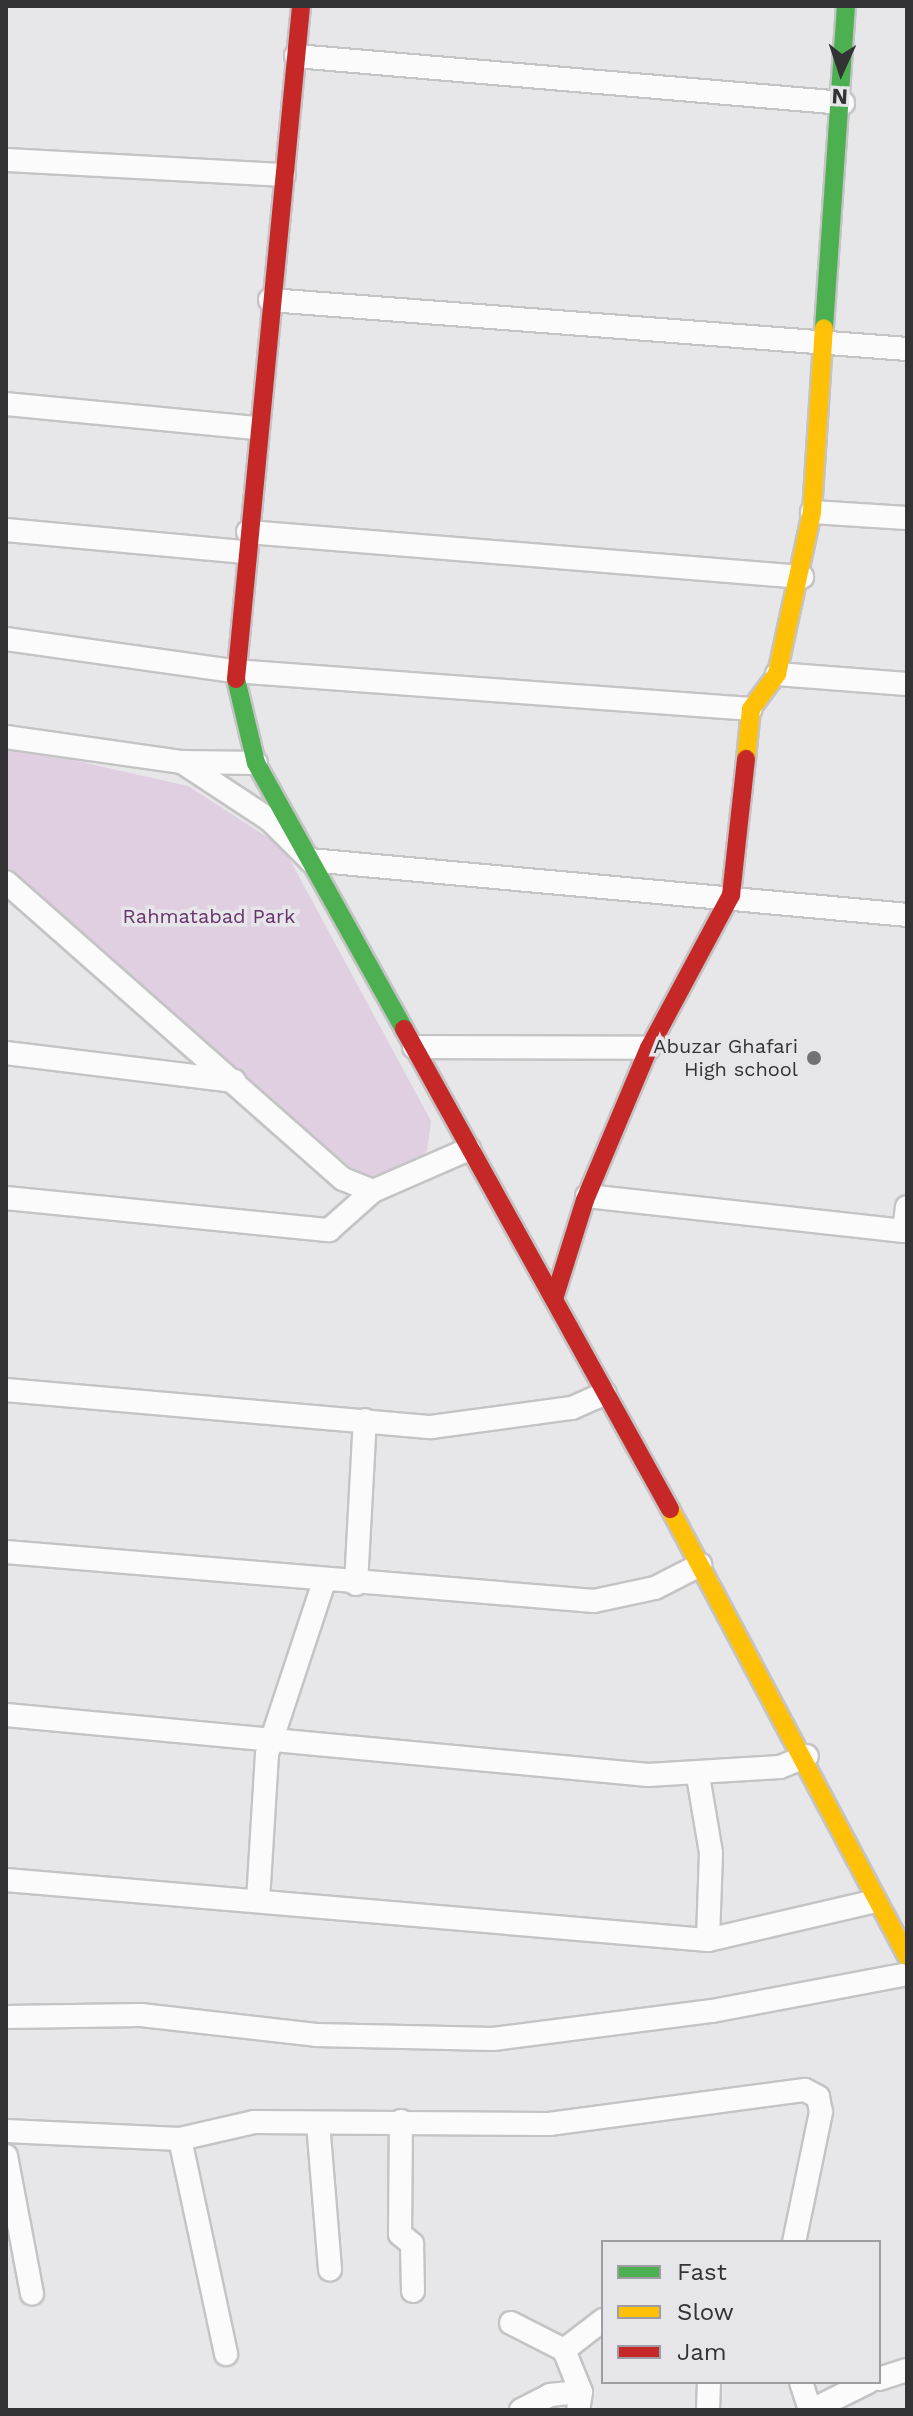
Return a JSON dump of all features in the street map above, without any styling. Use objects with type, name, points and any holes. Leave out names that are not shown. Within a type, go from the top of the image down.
[{"type":"street","points":[[301,6],[255,428],[234,671],[256,763],[807,1756],[875,1901],[907,1956]]},
{"type":"street","points":[[554,1299],[587,1196],[649,1048],[731,895],[751,709],[777,674],[802,577],[812,512],[829,343],[846,6]]},
{"type":"street","points":[[296,56],[843,103]]},
{"type":"street","points":[[6,160],[284,175]]},
{"type":"street","points":[[270,300],[907,349]]},
{"type":"street","points":[[6,404],[255,428]]},
{"type":"street","points":[[812,512],[907,518]]},
{"type":"street","points":[[6,530],[802,577]]},
{"type":"street","points":[[6,639],[234,671],[751,709]]},
{"type":"street","points":[[777,674],[907,684]]},
{"type":"street","points":[[6,737],[182,762],[256,763]]},
{"type":"street","points":[[182,762],[270,820],[310,860],[731,895],[907,915]]},
{"type":"street","points":[[6,882],[343,1179],[373,1191]]},
{"type":"street","points":[[414,1047],[649,1048]]},
{"type":"street","points":[[6,1053],[234,1081]]},
{"type":"street","points":[[6,1198],[329,1230],[373,1191],[469,1149]]},
{"type":"street","points":[[587,1196],[904,1231],[907,1207]]},
{"type":"street","points":[[6,1390],[431,1427],[572,1408],[605,1393]]},
{"type":"street","points":[[356,1584],[365,1420]]},
{"type":"street","points":[[6,1552],[324,1582],[594,1601],[655,1588],[700,1565]]},
{"type":"street","points":[[258,1901],[271,1738],[324,1582]]},
{"type":"street","points":[[6,1715],[698,1776],[780,1767],[807,1756]]},
{"type":"street","points":[[698,1776],[711,1853],[708,1940]]},
{"type":"street","points":[[6,1880],[708,1940],[875,1901]]},
{"type":"street","points":[[6,2017],[141,2015],[330,2036],[493,2039],[712,2011],[907,1974]]},
{"type":"street","points":[[6,2131],[180,2139],[254,2122],[549,2124],[805,2090],[818,2097],[821,2112],[787,2239]]},
{"type":"street","points":[[401,2121],[400,2234],[412,2244],[413,2291]]},
{"type":"street","points":[[318,2123],[330,2270]]},
{"type":"street","points":[[180,2139],[226,2354]]},
{"type":"street","points":[[6,2156],[32,2294]]},
{"type":"street","points":[[564,2350],[601,2322]]},
{"type":"street","points":[[511,2323],[564,2350],[580,2401],[550,2395],[521,2410]]},
{"type":"street","points":[[881,2378],[907,2370]]},
{"type":"street","points":[[708,2410],[709,2384]]},
{"type":"street","points":[[802,2384],[811,2410],[864,2384]]},
{"type":"green space","name":"Rahmatabad Park","points":[[6,745],[188,786],[283,847],[431,1121],[427,1151],[400,1173],[368,1178],[353,1169],[6,873]]},
{"type":"traffic: fast","points":[[824,328],[846,6]]},
{"type":"traffic: fast","points":[[236,679],[256,763],[404,1029]]},
{"type":"traffic: slow","points":[[746,759],[751,709],[777,674],[812,512],[824,328]]},
{"type":"traffic: slow","points":[[670,1509],[907,1956]]},
{"type":"traffic: jam","points":[[236,679],[301,6]]},
{"type":"traffic: jam","points":[[554,1299],[585,1200],[649,1048],[731,895],[746,759]]},
{"type":"traffic: jam","points":[[404,1029],[670,1509]]},
{"type":"place","name":"Abuzar Ghafari High school","points":[[814,1058]]}]
